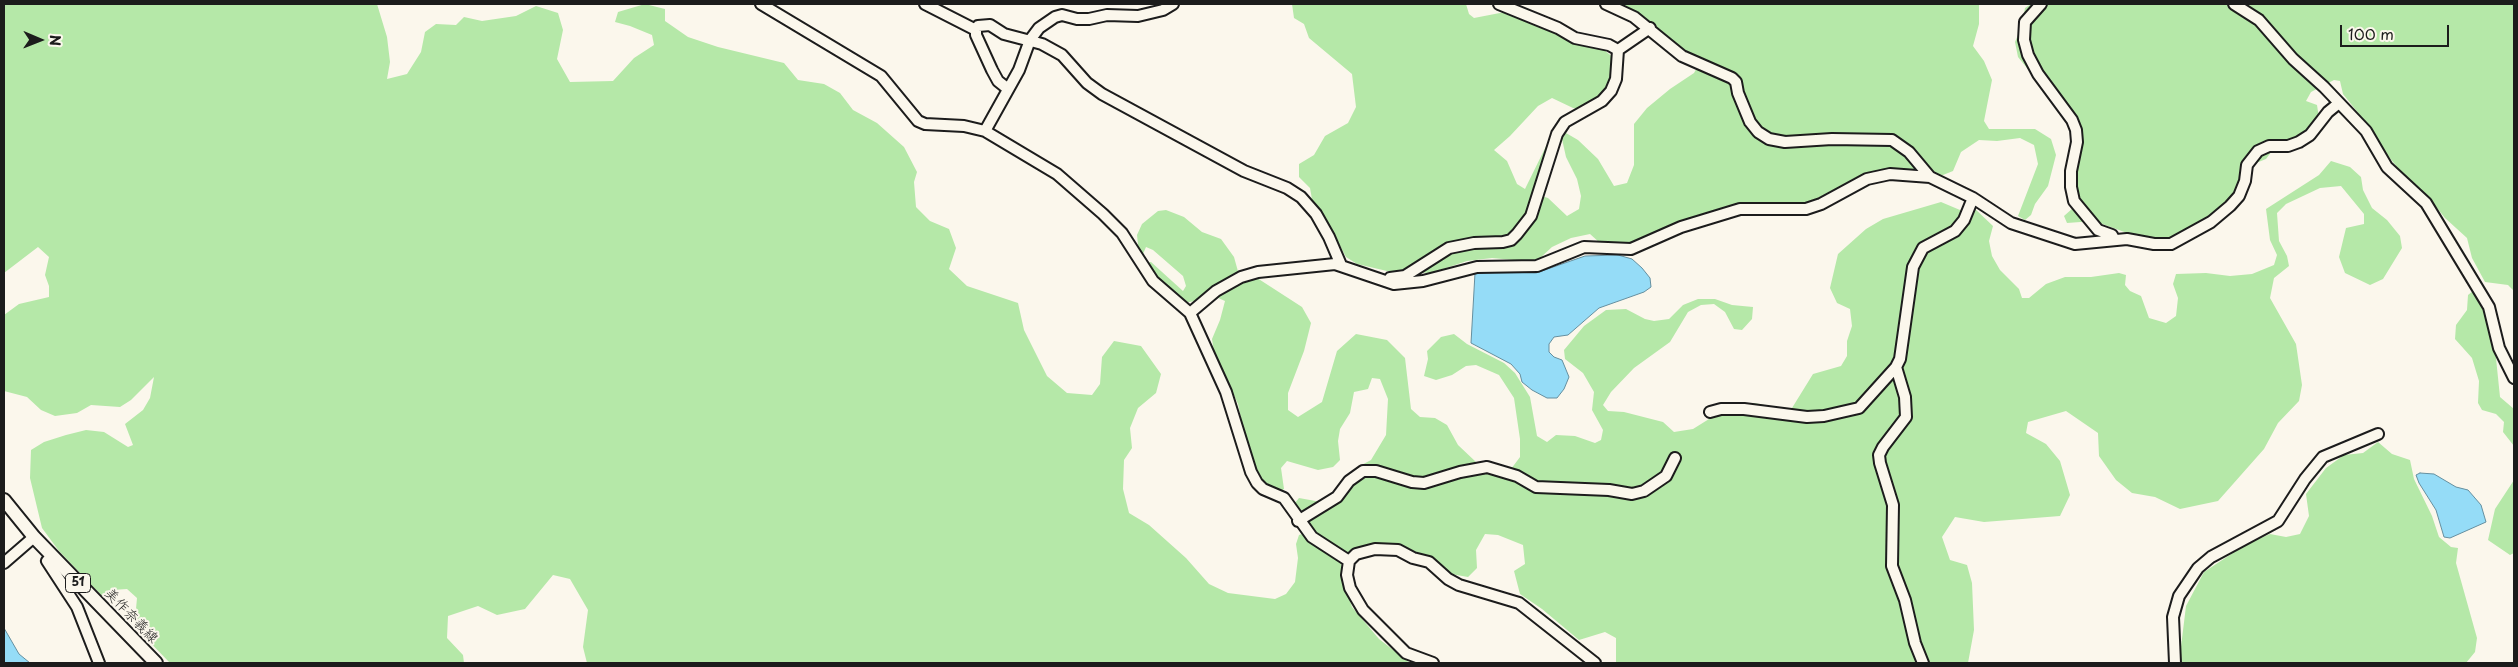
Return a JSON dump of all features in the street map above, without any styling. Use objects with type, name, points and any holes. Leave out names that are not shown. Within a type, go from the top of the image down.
[{"type":"main road","name":"美作奈義線","points":[[4,500],[34,537],[156,663]]},
{"type":"street","points":[[761,4],[881,76],[918,121],[925,124],[964,126],[985,131],[1057,174],[1078,191],[1122,233],[1153,281],[1190,313],[1226,392],[1251,472],[1263,489],[1284,498],[1298,521],[1312,537],[1349,561]]},
{"type":"street","points":[[925,4],[976,30],[992,70],[998,81],[1008,89]]},
{"type":"street","points":[[985,131],[1019,70],[1030,40],[1039,28],[1055,16],[1062,14],[1089,19],[1106,15],[1138,16],[1163,10],[1173,4]]},
{"type":"street","points":[[1499,4],[1558,28],[1575,38],[1618,50]]},
{"type":"street","points":[[1606,4],[1634,17],[1650,28],[1682,56],[1736,82],[1738,93],[1750,122],[1758,132],[1769,138],[1785,142],[1832,139],[1892,140],[1909,152],[1930,177]]},
{"type":"street","points":[[2041,4],[2025,22],[2024,40],[2028,55],[2038,74],[2072,120],[2076,130],[2077,142],[2070,171],[2074,201],[2098,230],[2112,235],[2114,239]]},
{"type":"street","points":[[2234,4],[2259,20],[2293,59],[2324,86],[2366,131],[2386,167],[2426,203],[2434,213],[2489,307],[2499,348],[2514,378]]},
{"type":"street","points":[[976,30],[978,26],[990,25],[1004,34],[1030,40],[1062,55],[1091,86],[1102,94],[1244,171],[1287,188],[1301,197],[1316,214],[1330,237],[1341,265]]},
{"type":"street","points":[[1618,50],[1650,28]]},
{"type":"street","points":[[1362,273],[1392,278],[1405,276],[1449,248],[1474,243],[1511,240],[1531,216],[1557,134],[1565,122],[1602,102],[1611,92],[1616,79],[1618,50]]},
{"type":"street","points":[[1190,313],[1216,291],[1241,277],[1258,272],[1312,265],[1341,265],[1387,282],[1410,283],[1477,267],[1537,266],[1584,247],[1631,250],[1681,227],[1740,209],[1806,208],[1821,204],[1866,179],[1890,174],[1930,177],[1973,198],[2011,223],[2075,244],[2094,244],[2114,239],[2171,244],[2210,222],[2239,196],[2245,181],[2247,165],[2258,151],[2269,146],[2288,146],[2310,136],[2328,112],[2338,103]]},
{"type":"street","points":[[1710,412],[1721,409],[1744,409],[1808,417],[1846,412],[1859,408],[1896,367],[1902,349],[1913,267],[1923,248],[1955,231],[1964,220],[1973,198]]},
{"type":"street","points":[[1896,367],[1905,398],[1906,417],[1879,455],[1892,505],[1892,566],[1909,612],[1915,642],[1924,663]]},
{"type":"street","points":[[2175,663],[2173,617],[2178,596],[2198,568],[2211,556],[2278,521],[2305,479],[2323,457],[2378,434]]},
{"type":"street","points":[[1298,521],[1337,497],[1350,481],[1363,471],[1376,471],[1412,482],[1424,483],[1460,472],[1487,468],[1517,476],[1536,487],[1609,490],[1632,494],[1644,491],[1666,476],[1675,458]]},
{"type":"street","points":[[4,563],[34,537]]},
{"type":"street","points":[[1433,663],[1406,653],[1363,610],[1350,588],[1346,567],[1349,561],[1364,551],[1391,549],[1429,562],[1448,579],[1459,585],[1518,602],[1595,663]]},
{"type":"street","points":[[52,556],[47,561],[77,607],[99,663]]},
{"type":"green space","points":[[4,4],[377,4],[387,37],[390,62],[387,79],[407,74],[421,52],[425,32],[436,24],[456,25],[464,17],[482,21],[516,16],[536,6],[558,13],[563,30],[557,59],[570,82],[613,81],[634,58],[654,45],[652,35],[615,22],[618,12],[645,4],[665,9],[665,21],[688,37],[718,47],[784,63],[798,80],[824,84],[840,93],[853,110],[877,123],[904,147],[917,172],[914,182],[916,207],[930,221],[949,229],[956,248],[949,269],[967,286],[1018,303],[1024,330],[1047,376],[1067,393],[1092,395],[1100,384],[1102,357],[1114,341],[1141,346],[1161,374],[1156,393],[1138,408],[1130,428],[1132,448],[1124,460],[1123,489],[1129,513],[1149,525],[1186,558],[1209,584],[1228,593],[1275,599],[1286,594],[1295,582],[1298,558],[1296,544],[1299,535],[1302,534],[1341,563],[1343,578],[1352,607],[1379,639],[1410,663],[587,663],[583,647],[588,610],[570,579],[553,575],[525,609],[497,615],[478,606],[448,616],[447,638],[463,655],[464,663],[170,663],[139,631],[135,620],[137,598],[127,589],[112,590],[102,596],[59,551],[42,528],[30,478],[31,450],[44,442],[86,430],[104,432],[128,447],[133,445],[125,424],[143,410],[150,398],[154,377],[131,400],[120,407],[91,405],[77,413],[55,416],[41,410],[27,397],[4,391],[4,315],[19,304],[49,297],[49,286],[45,275],[49,257],[38,247],[4,273]]},
{"type":"green space","points":[[1292,4],[1466,4],[1469,14],[1474,18],[1505,12],[1557,30],[1585,46],[1604,50],[1614,58],[1614,76],[1609,90],[1600,100],[1580,109],[1573,108],[1552,98],[1538,106],[1494,150],[1507,161],[1517,184],[1525,189],[1552,134],[1538,195],[1548,198],[1567,216],[1579,209],[1581,196],[1577,179],[1566,157],[1562,139],[1566,133],[1578,140],[1598,159],[1614,186],[1627,183],[1634,165],[1634,124],[1647,108],[1670,89],[1694,73],[1700,62],[1682,52],[1637,13],[1618,4],[1979,4],[1979,24],[1973,46],[1984,61],[1992,80],[1984,121],[1989,129],[2035,129],[2051,139],[2056,155],[2048,186],[2035,204],[2031,215],[2025,220],[2018,216],[2038,164],[2034,145],[2020,138],[1997,141],[1979,140],[1961,152],[1953,171],[1943,175],[1880,172],[1857,177],[1818,198],[1801,204],[1748,204],[1720,209],[1685,222],[1635,245],[1600,243],[1590,234],[1571,238],[1552,247],[1539,259],[1525,261],[1492,258],[1467,261],[1431,273],[1387,271],[1357,264],[1346,257],[1332,231],[1313,205],[1310,188],[1299,177],[1299,164],[1314,155],[1325,136],[1348,123],[1356,107],[1352,74],[1309,38],[1304,24],[1294,18]]},
{"type":"green space","points":[[2031,4],[2514,4],[2514,291],[2508,285],[2485,282],[2472,258],[2467,238],[2445,218],[2426,194],[2401,172],[2371,129],[2343,94],[2340,81],[2334,80],[2311,92],[2306,101],[2317,105],[2319,118],[2309,130],[2292,140],[2278,143],[2266,159],[2251,165],[2228,203],[2205,221],[2176,238],[2162,240],[2141,238],[2094,221],[2067,223],[2064,216],[2073,208],[2079,145],[2052,99],[2018,57],[2015,42],[2022,25],[2025,8]]},
{"type":"green space","points":[[2331,161],[2350,167],[2361,177],[2363,190],[2372,208],[2387,220],[2400,236],[2402,248],[2383,279],[2370,285],[2345,273],[2339,257],[2346,228],[2364,224],[2364,214],[2341,186],[2320,188],[2286,204],[2277,213],[2279,241],[2287,256],[2289,266],[2274,278],[2270,298],[2296,344],[2302,385],[2299,401],[2278,423],[2264,449],[2218,501],[2180,509],[2155,497],[2132,493],[2116,480],[2099,456],[2098,433],[2066,411],[2028,422],[2026,433],[2046,444],[2060,461],[2070,495],[2060,516],[1984,522],[1955,517],[1942,537],[1950,560],[1967,565],[1972,583],[1974,630],[1968,663],[1616,663],[1616,638],[1605,632],[1579,640],[1542,609],[1520,594],[1514,571],[1525,564],[1523,545],[1498,535],[1485,534],[1476,550],[1477,568],[1468,577],[1451,574],[1435,562],[1395,547],[1347,557],[1306,529],[1305,514],[1295,503],[1299,498],[1321,502],[1358,479],[1356,468],[1371,460],[1386,435],[1388,399],[1380,379],[1372,378],[1368,389],[1354,392],[1350,413],[1340,429],[1338,441],[1340,460],[1333,467],[1318,470],[1287,461],[1281,468],[1284,489],[1281,491],[1266,486],[1257,475],[1247,447],[1238,404],[1214,352],[1212,339],[1225,301],[1216,297],[1184,303],[1152,274],[1146,263],[1151,262],[1183,291],[1186,286],[1183,276],[1153,250],[1146,247],[1143,254],[1139,254],[1137,235],[1142,224],[1158,211],[1166,210],[1184,217],[1202,232],[1221,239],[1234,257],[1239,275],[1254,276],[1302,307],[1311,323],[1304,351],[1288,393],[1288,410],[1298,417],[1322,402],[1337,351],[1356,334],[1387,340],[1405,358],[1411,409],[1420,417],[1435,418],[1447,425],[1458,445],[1476,462],[1493,462],[1511,469],[1520,457],[1520,439],[1514,398],[1499,375],[1476,365],[1466,366],[1452,375],[1436,380],[1424,376],[1428,359],[1427,351],[1441,337],[1454,334],[1467,344],[1504,363],[1515,373],[1530,397],[1537,436],[1547,442],[1556,435],[1575,436],[1595,443],[1601,440],[1603,430],[1592,410],[1594,392],[1583,373],[1565,359],[1564,350],[1584,326],[1606,310],[1626,309],[1645,319],[1654,321],[1669,319],[1683,305],[1698,299],[1715,299],[1732,305],[1753,307],[1752,319],[1742,330],[1734,329],[1725,312],[1714,304],[1701,305],[1688,312],[1670,342],[1634,368],[1611,392],[1603,405],[1608,411],[1624,412],[1663,422],[1674,432],[1693,429],[1709,419],[1754,403],[1785,409],[1792,408],[1813,374],[1841,366],[1847,356],[1847,341],[1852,326],[1850,309],[1837,303],[1830,288],[1838,254],[1866,229],[1883,219],[1941,202],[1960,210],[1973,207],[1993,226],[1989,241],[1992,256],[2000,270],[2019,289],[2022,298],[2029,298],[2046,284],[2065,277],[2091,277],[2119,273],[2126,275],[2125,285],[2130,291],[2141,296],[2149,318],[2166,323],[2176,316],[2178,298],[2173,284],[2176,274],[2206,273],[2230,276],[2252,274],[2274,265],[2277,255],[2270,240],[2266,209],[2319,175]]},
{"type":"green space","points":[[2473,291],[2485,306],[2493,329],[2500,397],[2514,409],[2514,446],[2503,432],[2504,422],[2496,414],[2482,410],[2478,403],[2479,381],[2472,358],[2455,339],[2456,325],[2467,310],[2468,295]]},
{"type":"green space","points":[[2378,442],[2392,454],[2410,460],[2414,479],[2432,516],[2439,537],[2451,547],[2458,548],[2456,563],[2477,638],[2475,652],[2466,663],[2179,663],[2186,606],[2204,572],[2245,545],[2270,534],[2286,537],[2300,534],[2309,516],[2306,494],[2326,468],[2344,455],[2363,453]]},
{"type":"green space","points":[[2514,480],[2514,553],[2510,555],[2488,540],[2495,509]]},
{"type":"water","points":[[1618,255],[1632,259],[1642,268],[1650,278],[1651,287],[1644,292],[1599,308],[1568,335],[1554,337],[1549,344],[1549,352],[1554,357],[1562,360],[1569,377],[1564,389],[1557,398],[1547,398],[1532,390],[1522,382],[1520,374],[1511,364],[1471,343],[1475,273],[1485,271],[1536,273],[1585,256]]},
{"type":"water","points":[[2420,473],[2434,474],[2456,487],[2468,490],[2481,505],[2486,522],[2450,538],[2444,537],[2436,510],[2416,475]]},
{"type":"water","points":[[4,628],[19,654],[30,663],[4,663]]}]
